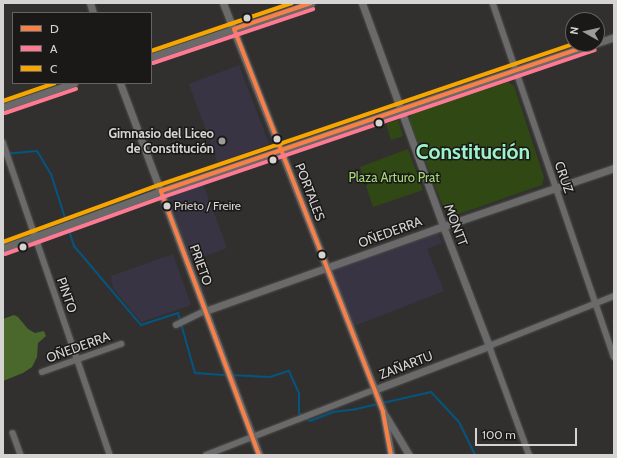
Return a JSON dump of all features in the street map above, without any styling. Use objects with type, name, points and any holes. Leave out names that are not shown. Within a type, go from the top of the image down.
[{"type":"street","name":"PORTALES","points":[[224,3],[383,412]]},
{"type":"street","points":[[152,57],[311,3]]},
{"type":"street","name":"MONTT","points":[[362,3],[400,110],[529,455]]},
{"type":"street","name":"CRUZ","points":[[493,3],[594,303],[614,357]]},
{"type":"street","points":[[3,248],[160,191],[570,52]]},
{"type":"street","points":[[3,107],[71,84]]},
{"type":"street","name":"PRIETO","points":[[120,84],[259,455]]},
{"type":"street","name":"PINTO","points":[[3,142],[110,455]]},
{"type":"street","name":"OÑEDERRA","points":[[176,325],[205,311],[443,226],[614,168]]},
{"type":"street","name":"ZAÑARTU","points":[[206,455],[308,414],[375,392],[614,296]]},
{"type":"street","name":"OÑEDERRA","points":[[42,372],[121,344]]},
{"type":"street","points":[[383,412],[402,440],[409,455]]},
{"type":"street","points":[[383,412],[391,455]]},
{"type":"street","points":[[13,433],[21,455]]},
{"type":"street","points":[[389,444],[394,439],[402,440]]},
{"type":"shaded area","points":[[239,65],[269,144],[218,163],[189,84]]},
{"type":"shaded area","points":[[203,184],[227,248],[192,261],[166,197]]},
{"type":"shaded area","points":[[438,232],[442,243],[427,249],[444,291],[354,326],[332,270]]},
{"type":"shaded area","points":[[173,254],[191,305],[141,322],[113,288],[111,276]]},
{"type":"green space","points":[[508,82],[514,86],[544,177],[542,185],[453,216],[445,211],[409,119],[412,113]]},
{"type":"green space","points":[[398,120],[403,136],[391,140],[386,124]]},
{"type":"green space","name":"Plaza Arturo Prat","points":[[408,149],[423,190],[373,207],[360,167]]},
{"type":"green space","points":[[14,315],[18,317],[28,329],[35,333],[44,331],[46,336],[38,343],[37,357],[32,367],[23,373],[3,381],[3,319]]},
{"type":"waterway","points":[[3,154],[37,151],[51,174],[74,246],[141,325],[178,313],[195,373],[227,375]]},
{"type":"waterway","points":[[231,375],[270,377],[289,371],[299,393],[299,413],[303,416]]},
{"type":"waterway","points":[[306,418],[310,421],[333,412],[356,409],[431,392],[459,422],[475,455]]},
{"type":"transit line","name":"C","points":[[152,51],[292,3]]},
{"type":"transit line","name":"D","points":[[311,3],[234,29],[383,412],[391,455]]},
{"type":"transit line","name":"A","points":[[153,63],[313,9]]},
{"type":"transit line","name":"C","points":[[3,242],[159,185],[565,47]]},
{"type":"transit line","name":"D","points":[[259,455],[161,191],[569,52]]},
{"type":"transit line","name":"A","points":[[5,254],[163,197],[589,52]]},
{"type":"transit line","name":"C","points":[[3,101],[52,84]]},
{"type":"transit line","name":"A","points":[[5,113],[76,89]]},
{"type":"place","name":"Gimnasio del Liceo de Constitución","points":[[222,141]]},
{"type":"place","name":"Prieto / Freire","points":[[167,206]]},
{"type":"district","name":"Constitución","points":[[473,152]]}]
